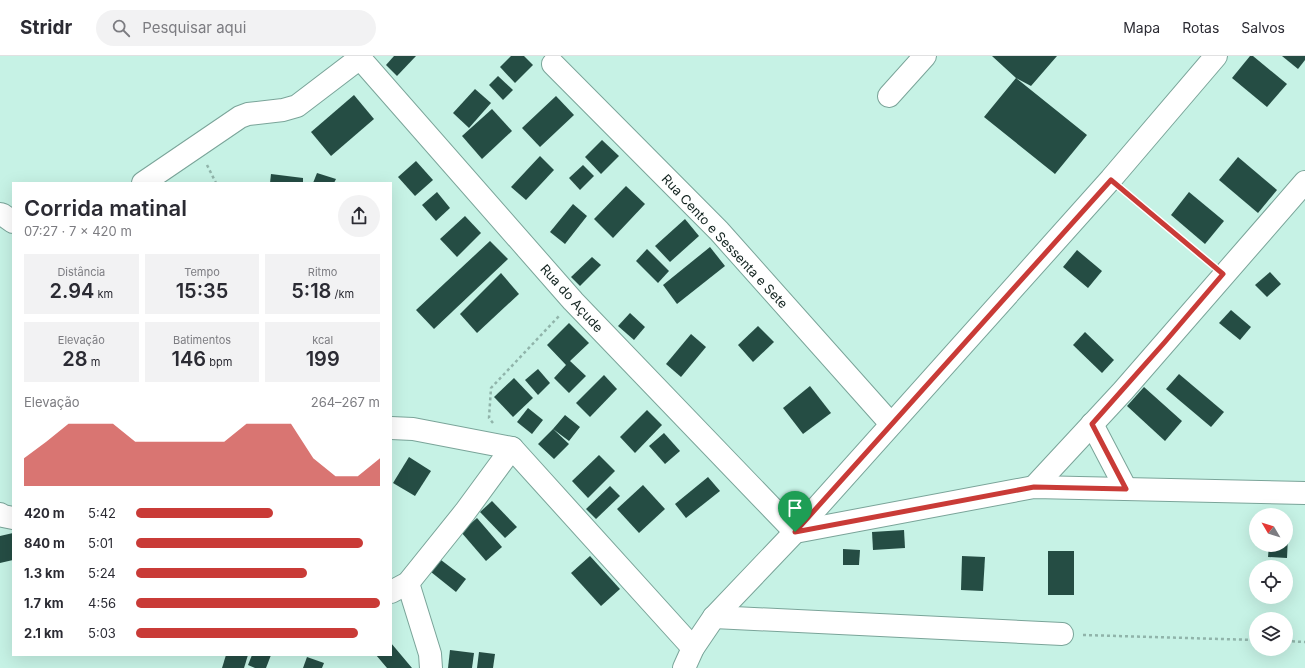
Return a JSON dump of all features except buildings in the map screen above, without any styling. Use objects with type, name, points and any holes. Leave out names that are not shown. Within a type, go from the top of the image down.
[{"type":"street","points":[[888,96],[924,56]]},
{"type":"street","points":[[684,668],[693,648],[714,617],[795,532],[1111,180],[1216,56]]},
{"type":"street","points":[[144,182],[240,117],[248,114],[283,110],[296,106],[359,57]]},
{"type":"street","name":"Rua do Açude","points":[[359,57],[573,301],[795,532]]},
{"type":"street","name":"Rua Cento e Sessenta e Sete","points":[[553,64],[719,231],[891,424]]},
{"type":"street","points":[[1034,487],[1128,385],[1223,274],[1305,182]]},
{"type":"street","points":[[0,214],[12,221]]},
{"type":"street","points":[[1092,424],[1126,489]]},
{"type":"street","points":[[392,428],[413,429],[512,448],[693,648]]},
{"type":"street","points":[[431,668],[430,654],[399,587],[465,512],[512,448]]},
{"type":"street","points":[[795,532],[1034,487],[1305,493]]},
{"type":"street","points":[[714,617],[1062,634]]},
{"type":"path","points":[[1111,180],[1223,274]]},
{"type":"path","points":[[512,448],[489,418],[491,388],[573,301]]},
{"type":"path","points":[[1062,634],[1249,640]]},
{"type":"path","points":[[1293,641],[1305,642]]},
{"type":"route","points":[[1111,180],[1223,274],[1123,391],[1092,424],[1126,489],[1034,487],[795,532],[1111,180]]}]
